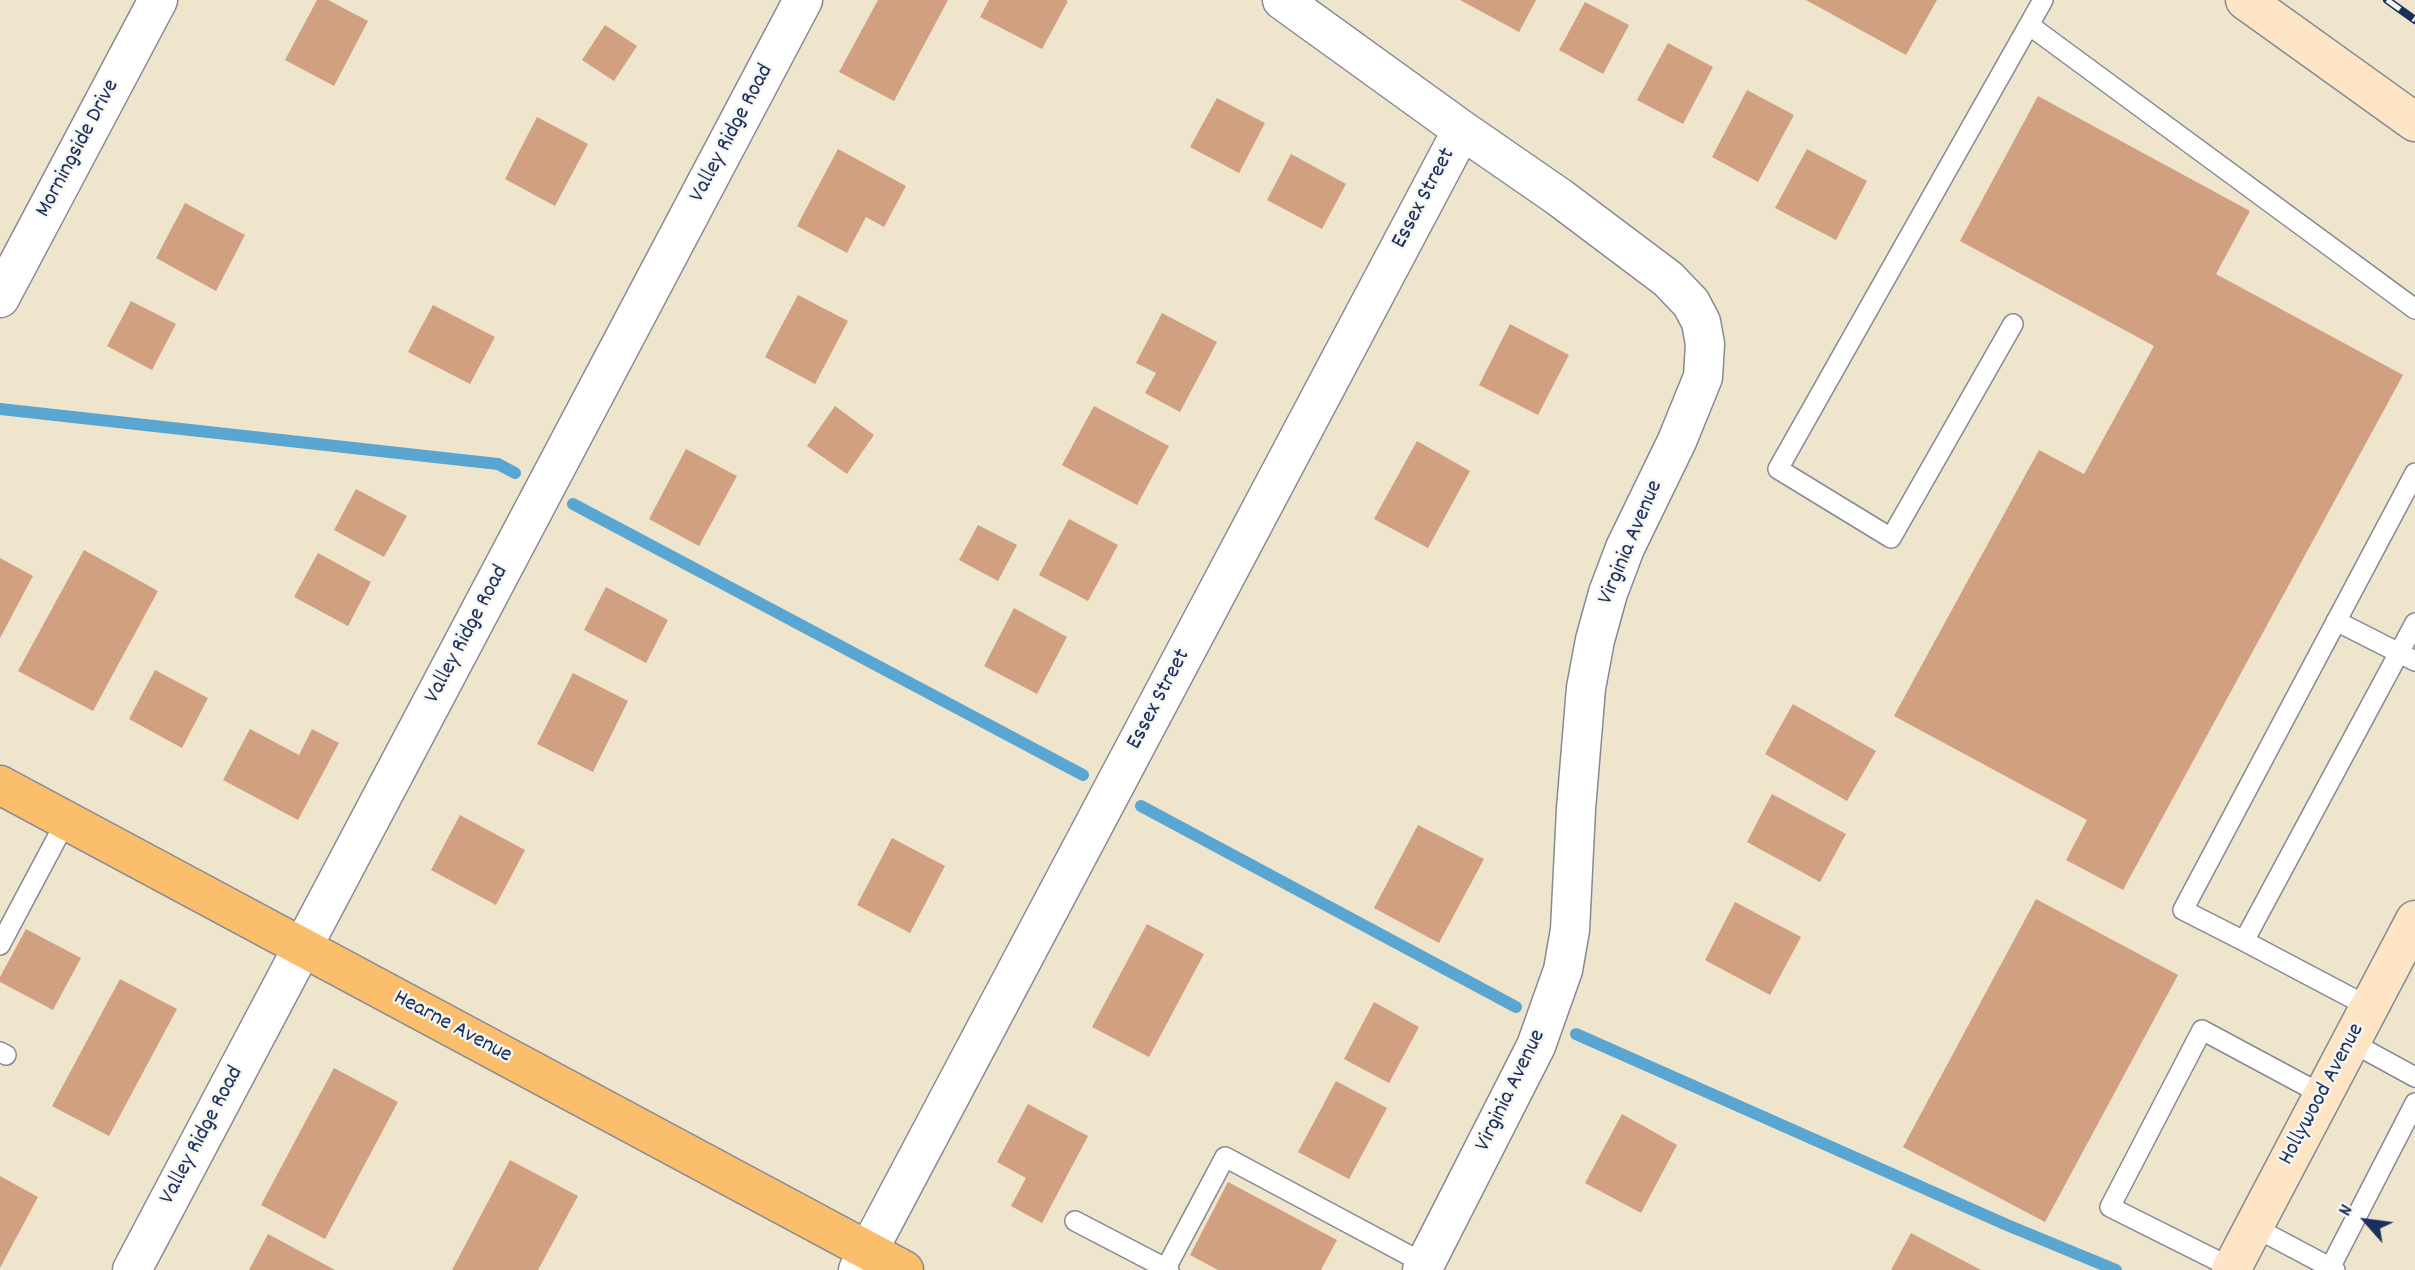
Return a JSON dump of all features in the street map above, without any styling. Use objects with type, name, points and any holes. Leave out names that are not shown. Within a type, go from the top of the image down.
[{"type":"main road","points":[[2245,0],[2415,122]]},
{"type":"main road","name":"Hearne Avenue","points":[[0,785],[303,948],[863,1260],[904,1270]]},
{"type":"main road","name":"Hollywood Avenue","points":[[2231,1269],[2415,920]]},
{"type":"street","name":"Morningside Drive","points":[[0,298],[158,0]]},
{"type":"street","name":"Valley Ridge Road","points":[[132,1270],[803,0]]},
{"type":"street","name":"Virginia Avenue","points":[[1282,0],[1559,197],[1668,279],[1691,303],[1700,322],[1705,344],[1703,377],[1677,441],[1625,548],[1608,593],[1595,640],[1586,688],[1570,930],[1563,970],[1536,1046],[1424,1267]]},
{"type":"street","name":"Essex Street","points":[[863,1260],[1462,130]]},
{"type":"lane","points":[[2013,324],[1891,538],[1778,469],[2043,0]]},
{"type":"lane","points":[[2029,25],[2415,309]]},
{"type":"lane","points":[[2369,1007],[2183,910],[2415,473]]},
{"type":"lane","points":[[2336,621],[2407,657]]},
{"type":"lane","points":[[2244,941],[2407,657],[2415,623]]},
{"type":"lane","points":[[0,945],[66,821]]},
{"type":"lane","points":[[2231,1269],[2110,1207],[2202,1030],[2323,1095]]},
{"type":"lane","points":[[2351,1042],[2415,1077]]},
{"type":"lane","points":[[2253,1227],[2332,1269],[2415,1103]]},
{"type":"lane","points":[[1075,1221],[1167,1270],[1225,1157],[1424,1267]]},
{"type":"building","points":[[317,0],[328,0],[368,21],[334,86],[285,60]]},
{"type":"building","points":[[878,0],[948,0],[894,101],[839,72]]},
{"type":"building","points":[[989,0],[1068,1],[1042,49],[980,17]]},
{"type":"building","points":[[1460,0],[1536,0],[1519,32]]},
{"type":"building","points":[[1806,0],[1937,0],[1906,55]]},
{"type":"building","points":[[1585,2],[1629,25],[1603,74],[1559,50]]},
{"type":"building","points":[[605,25],[637,46],[614,81],[582,60]]},
{"type":"building","points":[[1668,43],[1713,67],[1683,124],[1637,100]]},
{"type":"building","points":[[1747,90],[1794,115],[1758,182],[1712,157]]},
{"type":"building","points":[[2038,96],[2250,211],[2216,274],[2403,375],[2123,890],[2066,860],[2087,820],[1894,716],[2039,450],[2084,474],[2154,346],[1960,241]]},
{"type":"building","points":[[1217,98],[1265,123],[1239,173],[1190,147]]},
{"type":"building","points":[[537,117],[588,144],[555,206],[505,179]]},
{"type":"building","points":[[838,149],[906,186],[884,227],[866,217],[847,253],[797,226]]},
{"type":"building","points":[[1807,149],[1867,181],[1836,240],[1775,208]]},
{"type":"building","points":[[1291,154],[1346,184],[1322,229],[1267,200]]},
{"type":"building","points":[[185,203],[245,235],[216,291],[156,258]]},
{"type":"building","points":[[798,295],[848,321],[815,384],[765,357]]},
{"type":"building","points":[[131,301],[176,324],[152,370],[107,346]]},
{"type":"building","points":[[433,305],[495,337],[470,384],[408,352]]},
{"type":"building","points":[[1162,313],[1217,342],[1180,412],[1145,393],[1156,373],[1136,363]]},
{"type":"building","points":[[1510,324],[1569,355],[1538,415],[1479,385]]},
{"type":"building","points":[[835,406],[874,435],[847,474],[807,446]]},
{"type":"building","points":[[1094,406],[1169,446],[1137,505],[1062,465]]},
{"type":"building","points":[[1417,441],[1470,471],[1428,548],[1374,519]]},
{"type":"building","points":[[686,449],[737,476],[699,546],[649,519]]},
{"type":"building","points":[[356,489],[407,516],[384,557],[334,530]]},
{"type":"building","points":[[1069,519],[1118,545],[1088,601],[1039,575]]},
{"type":"building","points":[[978,525],[1017,545],[998,581],[959,560]]},
{"type":"building","points":[[84,550],[158,591],[93,711],[18,671]]},
{"type":"building","points":[[318,553],[371,582],[348,626],[294,597]]},
{"type":"building","points":[[0,558],[33,576],[0,638]]},
{"type":"building","points":[[606,587],[668,620],[646,663],[584,630]]},
{"type":"building","points":[[1014,608],[1067,637],[1037,694],[984,666]]},
{"type":"building","points":[[155,670],[208,698],[182,748],[129,719]]},
{"type":"building","points":[[573,673],[628,701],[593,772],[537,744]]},
{"type":"building","points":[[1793,704],[1876,751],[1847,801],[1765,754]]},
{"type":"building","points":[[250,729],[299,755],[312,729],[339,743],[298,820],[223,780]]},
{"type":"building","points":[[1772,794],[1846,834],[1820,882],[1747,842]]},
{"type":"building","points":[[460,815],[525,850],[496,905],[431,870]]},
{"type":"building","points":[[1418,825],[1484,859],[1439,943],[1374,908]]},
{"type":"building","points":[[892,838],[945,866],[910,933],[857,905]]},
{"type":"building","points":[[2036,899],[2178,975],[2045,1222],[1903,1147]]},
{"type":"building","points":[[1735,902],[1801,937],[1770,995],[1705,960]]},
{"type":"building","points":[[1147,924],[1204,954],[1149,1057],[1092,1027]]},
{"type":"building","points":[[26,929],[81,958],[53,1010],[0,982],[0,977]]},
{"type":"building","points":[[120,979],[177,1009],[109,1136],[52,1106]]},
{"type":"building","points":[[1374,1002],[1419,1027],[1389,1083],[1344,1059]]},
{"type":"building","points":[[334,1068],[398,1102],[325,1239],[261,1205]]},
{"type":"building","points":[[1336,1081],[1387,1108],[1349,1179],[1298,1152]]},
{"type":"building","points":[[1028,1104],[1088,1136],[1042,1223],[1011,1206],[1026,1178],[997,1162]]},
{"type":"building","points":[[1622,1114],[1677,1145],[1641,1213],[1585,1183]]},
{"type":"building","points":[[510,1160],[578,1196],[538,1270],[452,1270]]},
{"type":"building","points":[[0,1176],[38,1197],[0,1268]]},
{"type":"building","points":[[1228,1182],[1337,1240],[1321,1270],[1218,1270],[1190,1255]]},
{"type":"building","points":[[1911,1233],[1981,1270],[1891,1270]]},
{"type":"building","points":[[268,1234],[335,1270],[249,1270]]},
{"type":"waterway","points":[[0,409],[498,464],[515,473]]},
{"type":"waterway","points":[[573,504],[1083,775]]},
{"type":"waterway","points":[[1141,806],[1516,1007]]},
{"type":"waterway","points":[[1576,1034],[2007,1225],[2116,1270]]},
{"type":"railway","points":[[2387,0],[2415,20]]}]
